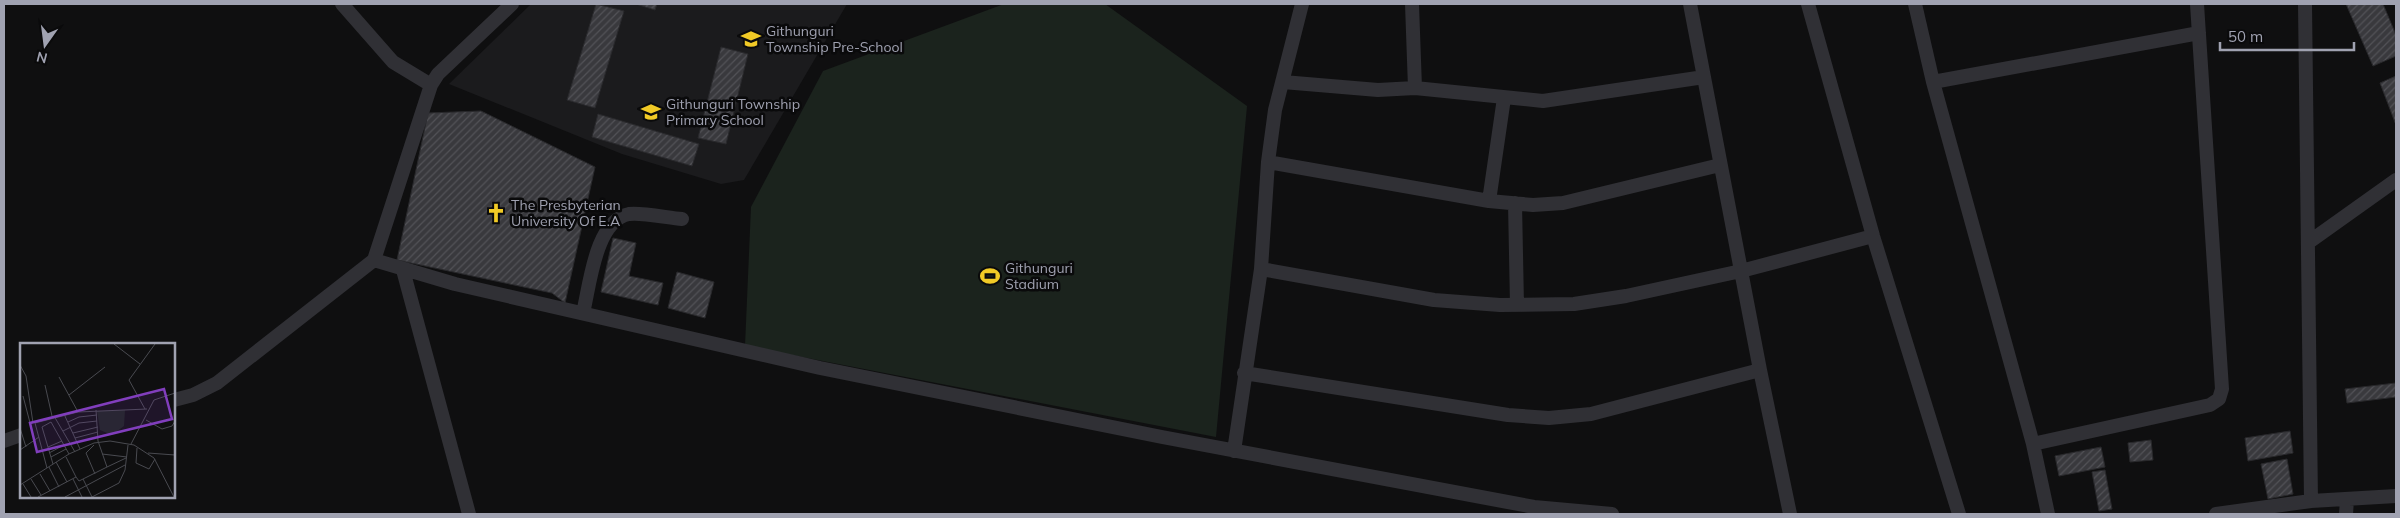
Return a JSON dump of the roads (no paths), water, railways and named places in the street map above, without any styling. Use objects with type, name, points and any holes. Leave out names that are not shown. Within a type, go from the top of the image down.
[{"type":"street","points":[[342,4],[393,62],[408,73],[431,85]]},
{"type":"street","points":[[175,400],[193,395],[217,383],[374,260],[431,85],[438,74],[512,4]]},
{"type":"street","points":[[1234,451],[1244,373],[1261,269],[1268,162],[1275,110],[1302,4]]},
{"type":"street","points":[[1412,4],[1415,88]]},
{"type":"street","points":[[1690,4],[1760,370],[1790,514]]},
{"type":"street","points":[[1808,4],[1873,236],[1959,514]]},
{"type":"street","points":[[1915,4],[1933,82],[2033,444],[2048,514]]},
{"type":"street","points":[[2033,444],[2210,405],[2219,398],[2222,390],[2197,4]]},
{"type":"street","points":[[2305,4],[2311,501]]},
{"type":"street","points":[[1933,82],[2199,33]]},
{"type":"street","points":[[1283,82],[1378,90],[1415,88],[1543,101],[1704,77]]},
{"type":"street","points":[[1489,201],[1504,98]]},
{"type":"street","points":[[1268,162],[1489,201],[1515,203],[1564,203],[1720,165]]},
{"type":"street","points":[[2309,242],[2396,181]]},
{"type":"street","points":[[1515,203],[1517,305]]},
{"type":"street","points":[[583,313],[602,236],[612,222],[629,214],[682,219]]},
{"type":"street","points":[[1261,269],[1434,300],[1517,305],[1574,304],[1626,296],[1741,271],[1873,236]]},
{"type":"street","points":[[374,260],[455,284],[820,368],[1535,511],[1612,514]]},
{"type":"street","points":[[403,270],[469,514]]},
{"type":"street","points":[[1244,373],[1508,415],[1550,418],[1591,414],[1760,370]]},
{"type":"street","points":[[4,441],[20,435]]},
{"type":"street","points":[[2216,514],[2311,501],[2346,507],[2396,496]]},
{"type":"place","name":"Githunguri Township Pre-School","points":[[751,39]]},
{"type":"place","name":"Githunguri Township Primary School","points":[[651,112]]},
{"type":"place","name":"The Presbyterian University Of E.A","points":[[496,213]]},
{"type":"place","name":"Githunguri Stadium","points":[[990,276]]}]
